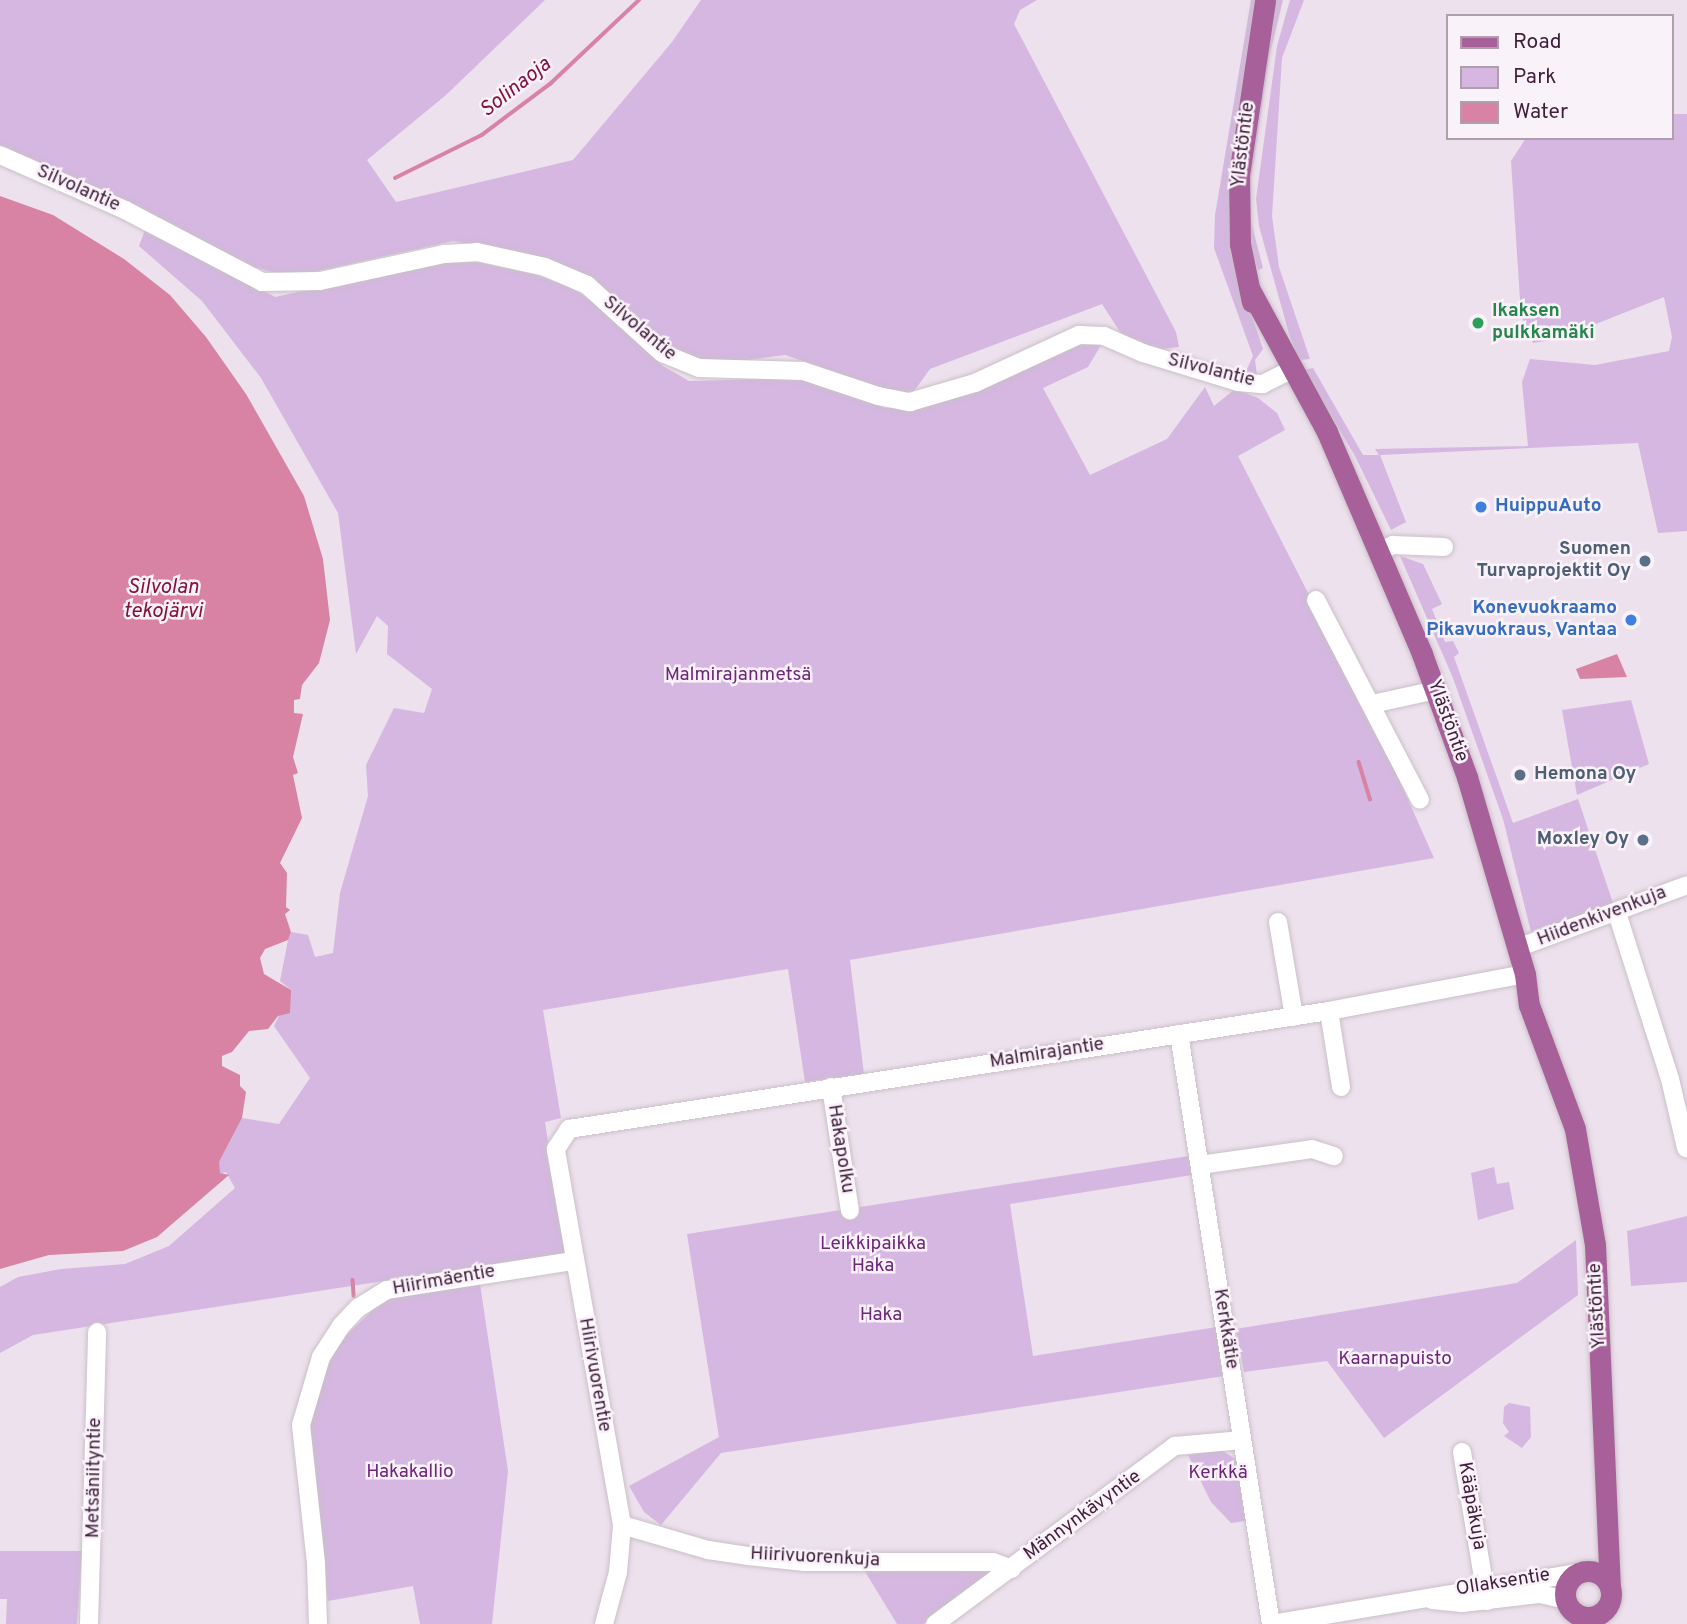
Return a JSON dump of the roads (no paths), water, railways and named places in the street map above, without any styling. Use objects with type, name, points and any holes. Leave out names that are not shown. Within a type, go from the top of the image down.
[{"type":"main road","name":"Ylästöntie","points":[[1265,0],[1239,175],[1240,244],[1250,290],[1286,373],[1327,432],[1436,690],[1525,974],[1549,1028],[1559,1081],[1591,1202],[1608,1535],[1607,1606]]},
{"type":"main road","points":[[1582,1572],[1600,1574],[1607,1606],[1596,1615],[1577,1613],[1567,1583],[1582,1572],[1608,1535]]},
{"type":"street","name":"Silvolantie","points":[[0,155],[125,210],[262,282],[320,281],[444,254],[477,252],[545,267],[587,285],[662,353],[699,368],[803,371],[855,390],[910,401],[975,383],[1079,335],[1104,336],[1143,353],[1238,382],[1263,384],[1286,373]]},
{"type":"street","points":[[1378,552],[1392,545],[1444,547]]},
{"type":"street","points":[[1316,600],[1420,800]]},
{"type":"street","points":[[1372,704],[1436,690]]},
{"type":"street","name":"Hiidenkivenkuja","points":[[1517,948],[1687,885]]},
{"type":"street","points":[[1617,913],[1670,1079],[1686,1148]]},
{"type":"street","points":[[1278,922],[1294,1017]]},
{"type":"street","name":"Malmirajantie","points":[[569,1129],[1294,1017],[1525,974]]},
{"type":"street","points":[[1329,1011],[1341,1087]]},
{"type":"street","name":"Kerkkätie","points":[[1180,1034],[1271,1624]]},
{"type":"street","name":"Hakapolku","points":[[831,1087],[850,1211]]},
{"type":"street","name":"Hiirivuorentie","points":[[569,1129],[556,1149],[573,1261],[622,1525],[618,1572],[604,1624]]},
{"type":"street","points":[[1200,1165],[1312,1149],[1334,1156]]},
{"type":"street","name":"Hiirimäentie","points":[[318,1624],[301,1425],[321,1357],[341,1326],[358,1308],[387,1290],[573,1261]]},
{"type":"street","name":"Metsäniityntie","points":[[89,1624],[97,1332]]},
{"type":"street","name":"Männynkävyntie","points":[[935,1624],[1175,1446],[1242,1440]]},
{"type":"street","name":"Kääpäkuja","points":[[1462,1452],[1486,1593]]},
{"type":"street","name":"Hiirivuorenkuja","points":[[622,1525],[708,1550],[748,1556],[806,1562],[993,1562],[1012,1569]]},
{"type":"street","name":"Ollaksentie","points":[[1271,1624],[1486,1593],[1582,1572]]},
{"type":"street","name":"Ollaksentie","points":[[1486,1593],[1541,1594],[1577,1613]]},
{"type":"water","name":"Silvolan tekojärvi","points":[[0,196],[53,215],[124,259],[170,295],[206,337],[246,394],[304,496],[323,559],[330,620],[319,663],[302,685],[300,699],[294,700],[294,713],[303,714],[293,757],[298,773],[293,775],[302,818],[280,863],[287,873],[286,907],[290,910],[285,914],[291,932],[288,940],[265,949],[260,958],[264,974],[291,990],[290,1013],[278,1016],[268,1029],[249,1031],[232,1052],[222,1056],[222,1066],[240,1075],[240,1086],[246,1092],[242,1118],[219,1162],[220,1173],[229,1175],[157,1237],[123,1251],[49,1255],[0,1269]]},
{"type":"water","points":[[1617,654],[1627,677],[1580,679],[1576,669]]},
{"type":"waterway","name":"Solinaoja","points":[[395,178],[482,135],[550,84],[639,0]]},
{"type":"waterway","points":[[1359,762],[1370,799]]},
{"type":"waterway","points":[[353,1280],[354,1296]]},
{"type":"place","name":"Ikaksen pulkkamäki","points":[[1478,323]]},
{"type":"place","name":"HuippuAuto","points":[[1481,507]]},
{"type":"place","name":"Suomen Turvaprojektit Oy","points":[[1645,561]]},
{"type":"place","name":"Konevuokraamo Pikavuokraus, Vantaa","points":[[1631,620]]},
{"type":"place","name":"Hemona Oy","points":[[1520,775]]},
{"type":"place","name":"Moxley Oy","points":[[1643,840]]},
{"type":"park label","name":"Malmirajanmetsä","points":[[738,676]]},
{"type":"park label","name":"Leikkipaikka Haka","points":[[873,1256]]},
{"type":"park label","name":"Haka","points":[[881,1316]]},
{"type":"park label","name":"Kaarnapuisto","points":[[1395,1360]]},
{"type":"park label","name":"Hakakallio","points":[[410,1473]]},
{"type":"park label","name":"Kerkkä","points":[[1218,1474]]}]
